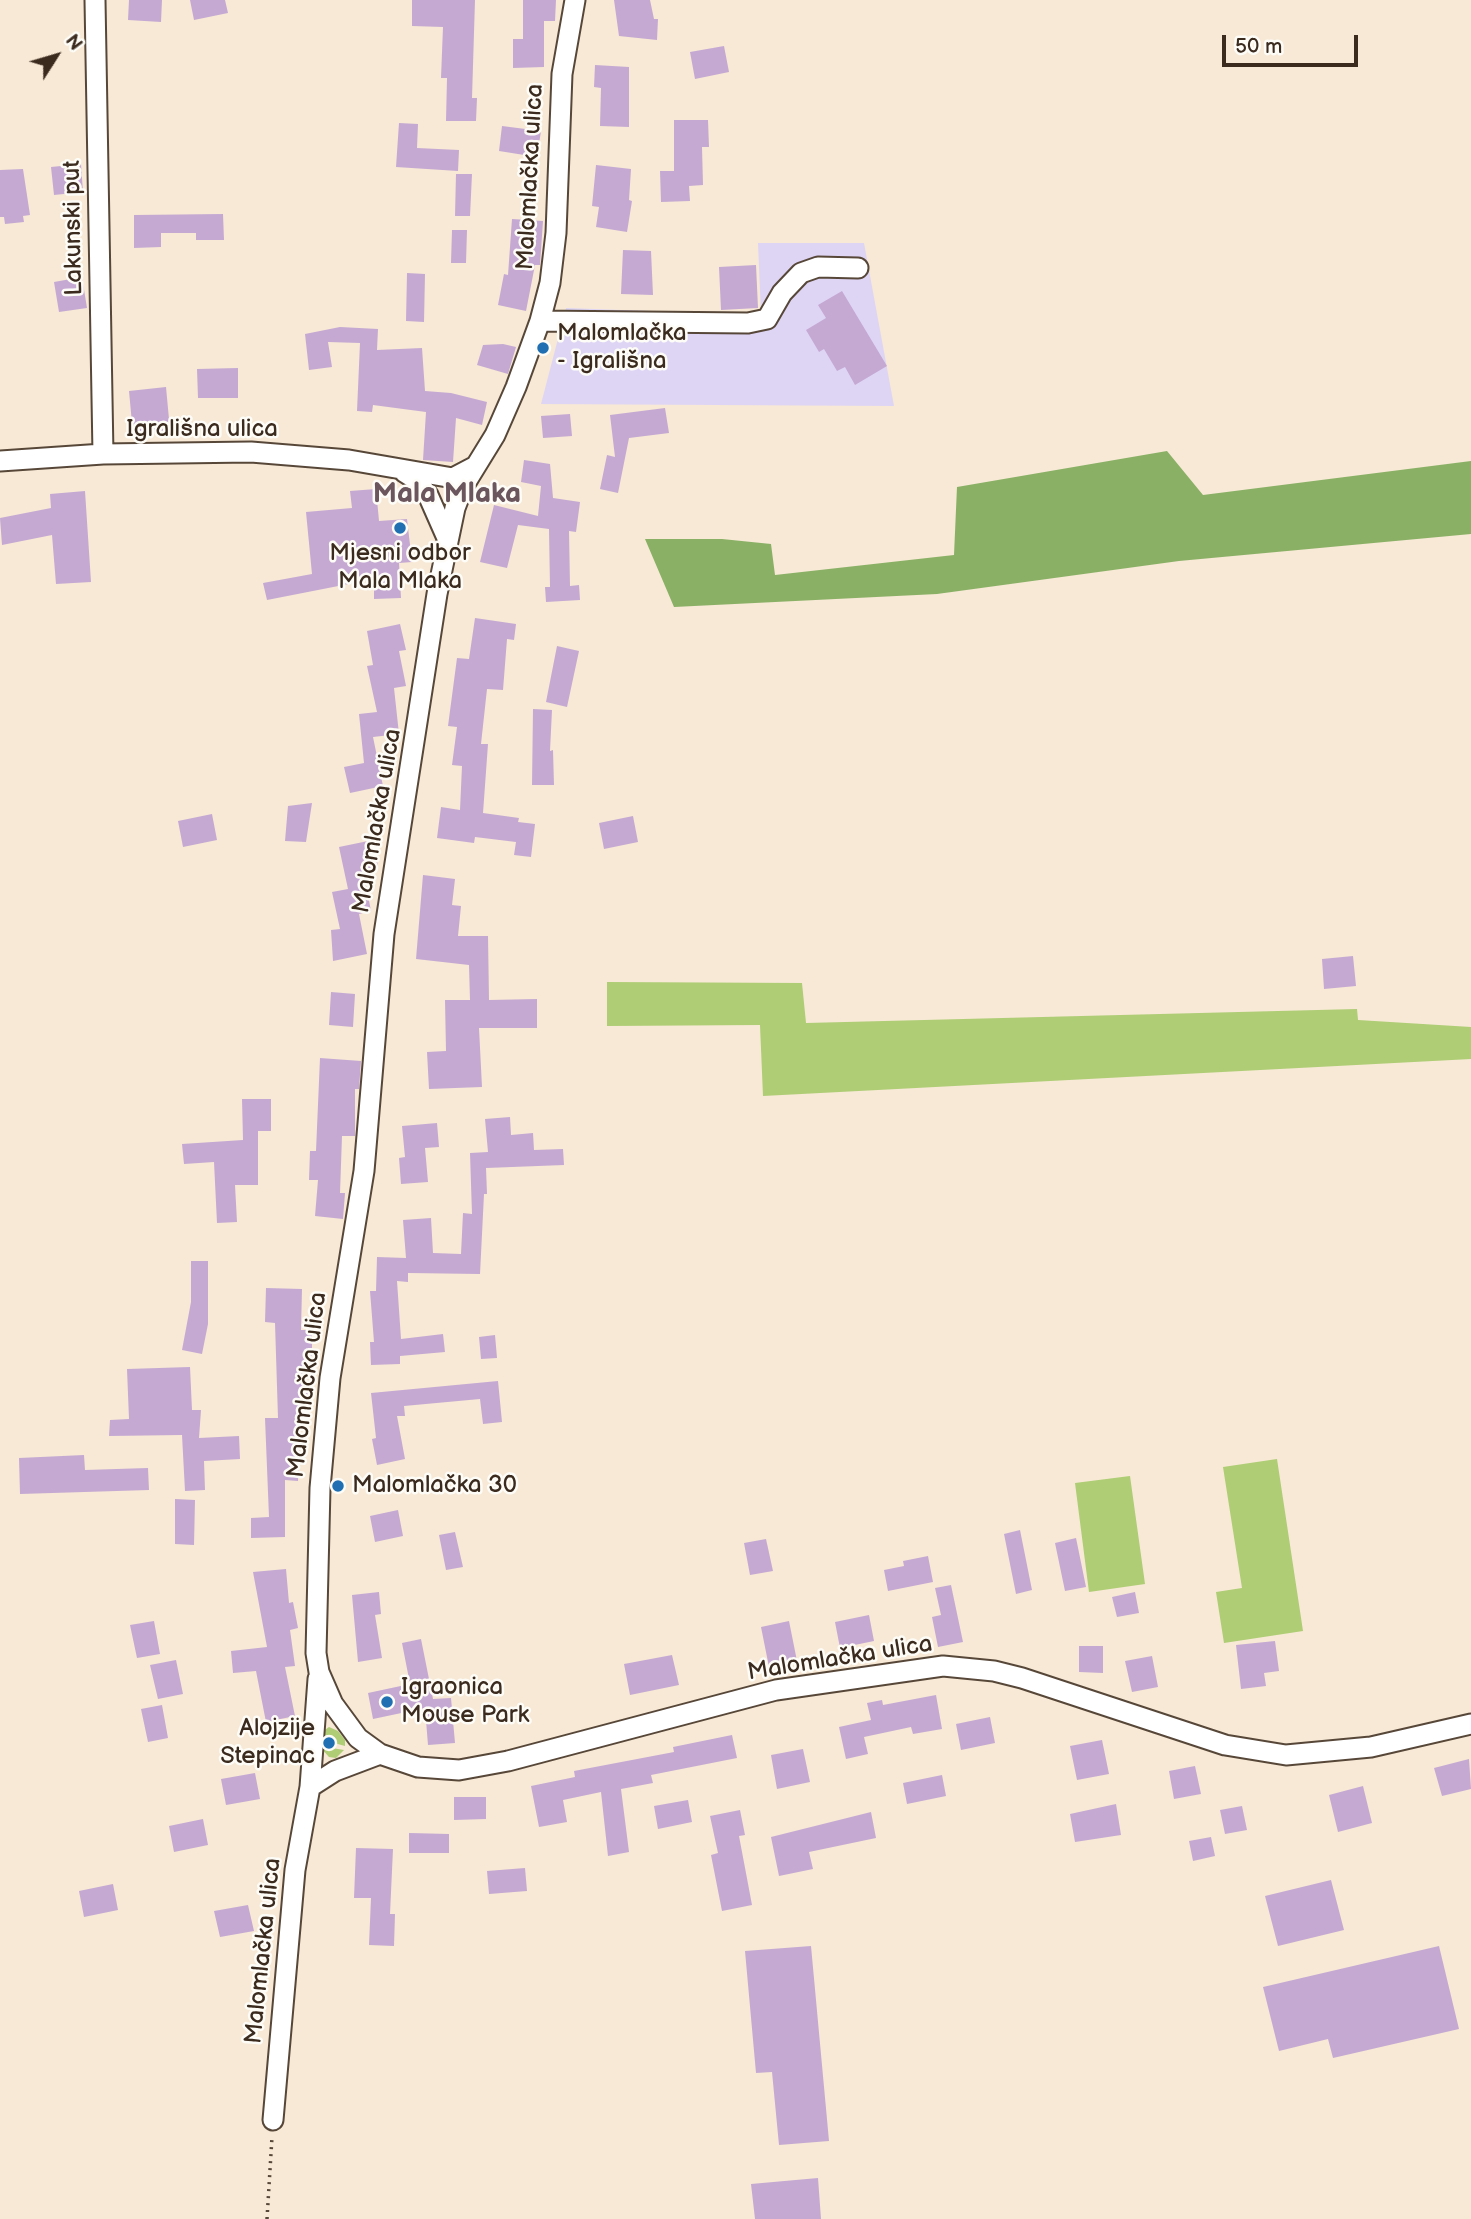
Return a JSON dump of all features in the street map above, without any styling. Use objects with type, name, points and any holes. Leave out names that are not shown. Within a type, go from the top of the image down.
[{"type":"street","name":"Lakunski put","points":[[95,0],[103,454]]},
{"type":"street","name":"Malomlačka ulica","points":[[273,2120],[295,1870],[310,1787],[319,1672],[315,1608],[320,1488],[330,1378],[363,1171],[384,934],[448,539],[463,487],[495,435],[516,387],[540,321],[550,283],[556,233],[561,86],[575,0]]},
{"type":"street","points":[[540,321],[748,323],[767,319],[782,293],[801,273],[818,267],[858,268]]},
{"type":"street","name":"Igrališna ulica","points":[[0,461],[103,454],[251,452],[349,460],[453,478],[475,466]]},
{"type":"street","points":[[403,471],[415,478],[428,495],[448,539]]},
{"type":"street","name":"Malomlačka ulica","points":[[319,1672],[340,1716],[358,1738],[393,1760],[437,1769],[481,1767],[776,1690],[943,1666],[975,1668],[1022,1678],[1225,1745],[1286,1755],[1371,1747],[1471,1724]]},
{"type":"street","points":[[310,1787],[335,1771],[380,1754]]},
{"type":"path","points":[[267,2219],[273,2120]]},
{"type":"shaded area","points":[[758,243],[864,243],[894,406],[541,404],[566,308],[761,315]]},
{"type":"green space","points":[[1167,451],[1203,495],[1471,461],[1471,534],[1179,561],[937,594],[674,607],[645,539],[722,539],[771,544],[775,575],[954,555],[957,487]]},
{"type":"green space","points":[[607,982],[802,983],[806,1023],[1357,1009],[1358,1020],[1471,1027],[1471,1059],[763,1096],[760,1025],[607,1026]]},
{"type":"green space","points":[[1277,1459],[1303,1631],[1224,1643],[1216,1592],[1242,1588],[1223,1467]]},
{"type":"green space","points":[[1130,1476],[1145,1584],[1089,1592],[1075,1483]]},
{"type":"green space","points":[[329,1727],[338,1731],[345,1740],[345,1746],[327,1741],[326,1747],[344,1750],[336,1758],[329,1757],[321,1748],[322,1732]]},
{"type":"building","points":[[129,0],[162,0],[161,22],[128,20]]},
{"type":"building","points":[[190,0],[225,0],[228,13],[194,20]]},
{"type":"building","points":[[412,0],[475,0],[472,98],[477,98],[476,121],[446,121],[447,78],[441,78],[443,27],[412,26]]},
{"type":"building","points":[[523,0],[556,0],[555,21],[544,21],[544,67],[513,68],[513,39],[523,39]]},
{"type":"building","points":[[614,0],[650,0],[654,19],[658,19],[657,40],[619,36]]},
{"type":"building","points":[[724,46],[729,72],[695,79],[690,52]]},
{"type":"building","points":[[595,65],[629,67],[629,127],[600,126],[601,88],[594,87]]},
{"type":"building","points":[[674,120],[708,120],[709,147],[702,147],[703,185],[689,186],[690,201],[661,202],[660,171],[674,171]]},
{"type":"building","points":[[399,123],[418,124],[417,148],[459,150],[458,171],[396,167]]},
{"type":"building","points":[[502,126],[541,131],[537,157],[499,151]]},
{"type":"building","points":[[81,164],[83,192],[54,195],[51,167]]},
{"type":"building","points":[[596,165],[631,169],[629,200],[632,201],[627,232],[596,227],[599,207],[592,206]]},
{"type":"building","points":[[23,169],[30,215],[23,216],[24,222],[5,224],[4,217],[0,217],[0,170]]},
{"type":"building","points":[[456,174],[472,174],[470,216],[455,216]]},
{"type":"building","points":[[223,214],[224,240],[196,240],[196,233],[161,233],[161,247],[134,248],[134,215]]},
{"type":"building","points":[[512,219],[543,221],[540,265],[535,265],[526,311],[498,305],[504,274],[508,275]]},
{"type":"building","points":[[452,230],[467,230],[466,263],[451,263]]},
{"type":"building","points":[[623,250],[651,251],[653,295],[621,294]]},
{"type":"building","points":[[756,265],[758,308],[721,310],[719,267]]},
{"type":"building","points":[[407,273],[425,274],[424,322],[406,321]]},
{"type":"building","points":[[82,277],[87,308],[59,312],[54,282]]},
{"type":"building","points":[[842,291],[887,366],[855,385],[845,367],[837,371],[824,349],[819,352],[806,330],[826,318],[818,305]]},
{"type":"building","points":[[340,327],[378,329],[377,350],[422,348],[425,391],[451,393],[487,402],[482,425],[456,418],[453,462],[423,460],[426,412],[373,405],[372,412],[357,411],[360,343],[328,342],[332,367],[309,370],[305,334]]},
{"type":"building","points":[[503,344],[516,347],[508,374],[477,365],[483,345]]},
{"type":"building","points":[[238,368],[238,398],[198,398],[197,369]]},
{"type":"building","points":[[166,387],[170,430],[133,434],[129,391]]},
{"type":"building","points":[[665,408],[669,433],[629,438],[618,493],[600,489],[607,455],[615,457],[610,415]]},
{"type":"building","points":[[570,414],[572,436],[543,438],[541,416]]},
{"type":"building","points":[[524,460],[550,464],[553,498],[580,502],[576,532],[569,531],[570,586],[579,585],[580,600],[546,602],[545,587],[550,587],[549,529],[518,525],[507,568],[480,562],[494,505],[538,516],[541,486],[521,482]]},
{"type":"building","points":[[376,489],[379,521],[407,519],[412,562],[399,563],[401,598],[374,599],[374,579],[267,600],[263,583],[312,574],[306,512],[352,508],[350,491]]},
{"type":"building","points":[[85,491],[91,582],[56,584],[52,535],[2,545],[0,518],[51,508],[50,494]]},
{"type":"building","points":[[475,618],[516,624],[514,640],[507,639],[503,690],[487,689],[481,744],[488,744],[483,813],[519,818],[518,822],[535,824],[531,857],[514,855],[516,842],[475,837],[474,843],[437,838],[441,807],[460,810],[462,766],[452,765],[457,727],[448,726],[457,658],[469,659]]},
{"type":"building","points":[[400,624],[406,650],[399,651],[406,686],[394,688],[399,734],[373,737],[383,786],[350,793],[344,767],[364,763],[359,714],[377,712],[367,666],[373,665],[367,631]]},
{"type":"building","points":[[557,646],[579,651],[567,707],[546,702]]},
{"type":"building","points":[[533,709],[552,710],[550,751],[553,750],[554,785],[532,785]]},
{"type":"building","points":[[312,803],[306,842],[285,841],[288,806]]},
{"type":"building","points":[[212,814],[217,840],[183,847],[178,821]]},
{"type":"building","points":[[633,816],[638,842],[604,849],[599,823]]},
{"type":"building","points":[[373,840],[378,866],[363,870],[371,911],[359,914],[367,954],[333,961],[331,930],[340,929],[332,892],[348,889],[339,847]]},
{"type":"building","points":[[423,875],[455,879],[452,905],[461,906],[458,936],[488,936],[489,1000],[537,999],[537,1028],[479,1028],[482,1087],[429,1089],[427,1052],[446,1051],[445,1000],[470,1000],[469,965],[416,959]]},
{"type":"building","points":[[1353,956],[1356,986],[1324,989],[1322,959]]},
{"type":"building","points":[[331,992],[355,994],[353,1027],[329,1025]]},
{"type":"building","points":[[320,1058],[361,1061],[359,1089],[355,1089],[355,1136],[342,1136],[340,1193],[345,1193],[343,1219],[315,1216],[318,1180],[309,1180],[310,1151],[316,1151]]},
{"type":"building","points":[[242,1099],[271,1099],[271,1131],[258,1131],[258,1185],[235,1185],[237,1222],[217,1223],[214,1162],[184,1164],[182,1144],[243,1140]]},
{"type":"building","points":[[510,1117],[511,1135],[533,1133],[534,1150],[563,1149],[564,1165],[486,1168],[487,1194],[484,1194],[480,1274],[408,1273],[408,1282],[397,1281],[401,1339],[443,1334],[445,1352],[400,1356],[400,1364],[371,1365],[370,1342],[374,1342],[370,1291],[376,1291],[377,1257],[406,1258],[403,1220],[431,1218],[433,1253],[461,1254],[463,1213],[472,1214],[470,1153],[488,1152],[485,1119]]},
{"type":"building","points":[[437,1123],[439,1147],[425,1148],[428,1182],[401,1184],[399,1158],[405,1157],[402,1126]]},
{"type":"building","points":[[191,1261],[208,1261],[208,1324],[202,1354],[182,1350],[191,1302]]},
{"type":"building","points":[[266,1288],[302,1289],[301,1330],[312,1330],[312,1356],[306,1356],[308,1405],[301,1405],[298,1481],[285,1480],[285,1537],[251,1538],[251,1518],[269,1517],[265,1418],[278,1418],[275,1323],[265,1322]]},
{"type":"building","points":[[495,1335],[497,1358],[481,1359],[479,1337]]},
{"type":"building","points":[[190,1367],[192,1410],[201,1410],[199,1438],[239,1436],[240,1459],[204,1461],[205,1490],[185,1491],[182,1435],[109,1436],[110,1420],[129,1419],[127,1369]]},
{"type":"building","points":[[498,1381],[502,1422],[483,1424],[480,1399],[404,1406],[405,1416],[397,1416],[405,1459],[377,1465],[372,1439],[376,1438],[371,1393]]},
{"type":"building","points":[[84,1455],[85,1470],[148,1468],[149,1490],[20,1494],[19,1458]]},
{"type":"building","points":[[175,1499],[195,1500],[194,1545],[175,1544]]},
{"type":"building","points":[[398,1510],[403,1536],[375,1542],[370,1516]]},
{"type":"building","points":[[1020,1530],[1032,1590],[1016,1594],[1004,1534]]},
{"type":"building","points":[[455,1532],[463,1567],[446,1570],[439,1535]]},
{"type":"building","points":[[1076,1538],[1086,1587],[1065,1591],[1055,1543]]},
{"type":"building","points":[[766,1539],[773,1571],[750,1575],[744,1543]]},
{"type":"building","points":[[928,1556],[933,1582],[888,1591],[884,1570],[904,1566],[903,1561]]},
{"type":"building","points":[[286,1569],[289,1603],[293,1602],[298,1628],[290,1630],[295,1666],[285,1667],[295,1716],[266,1722],[256,1671],[233,1673],[231,1651],[267,1647],[253,1572]]},
{"type":"building","points":[[951,1585],[963,1642],[938,1647],[932,1617],[941,1615],[935,1588]]},
{"type":"building","points":[[379,1592],[381,1614],[375,1615],[382,1658],[358,1662],[352,1595]]},
{"type":"building","points":[[1135,1592],[1139,1613],[1117,1617],[1112,1597]]},
{"type":"building","points":[[869,1615],[874,1641],[840,1648],[835,1622]]},
{"type":"building","points":[[154,1621],[160,1654],[137,1658],[130,1625]]},
{"type":"building","points":[[789,1621],[797,1661],[769,1667],[761,1627]]},
{"type":"building","points":[[421,1639],[433,1699],[451,1698],[455,1743],[428,1745],[425,1708],[373,1719],[368,1693],[410,1684],[402,1643]]},
{"type":"building","points":[[1275,1641],[1279,1671],[1264,1673],[1266,1686],[1241,1689],[1236,1645]]},
{"type":"building","points":[[1079,1646],[1103,1646],[1103,1673],[1079,1672]]},
{"type":"building","points":[[672,1655],[679,1685],[630,1695],[624,1664]]},
{"type":"building","points":[[1152,1656],[1158,1687],[1132,1692],[1125,1661]]},
{"type":"building","points":[[176,1660],[183,1694],[158,1699],[150,1665]]},
{"type":"building","points":[[936,1695],[942,1729],[913,1734],[911,1727],[864,1737],[868,1754],[846,1759],[839,1727],[871,1720],[867,1703],[882,1700],[883,1705]]},
{"type":"building","points":[[162,1705],[168,1738],[148,1742],[141,1709]]},
{"type":"building","points":[[990,1717],[995,1743],[961,1750],[956,1724]]},
{"type":"building","points":[[732,1735],[737,1758],[651,1775],[653,1783],[621,1789],[629,1852],[608,1856],[601,1792],[563,1800],[567,1822],[539,1827],[531,1786],[575,1777],[574,1771],[674,1752],[673,1747]]},
{"type":"building","points":[[1102,1740],[1109,1774],[1077,1780],[1070,1746]]},
{"type":"building","points":[[803,1749],[810,1782],[777,1789],[771,1755]]},
{"type":"building","points":[[1469,1759],[1471,1789],[1442,1796],[1434,1768]]},
{"type":"building","points":[[1195,1766],[1201,1794],[1174,1799],[1169,1771]]},
{"type":"building","points":[[255,1773],[260,1799],[226,1805],[221,1779]]},
{"type":"building","points":[[942,1775],[946,1796],[907,1804],[903,1783]]},
{"type":"building","points":[[1363,1786],[1372,1823],[1338,1832],[1329,1795]]},
{"type":"building","points":[[454,1797],[486,1797],[486,1819],[454,1820]]},
{"type":"building","points":[[688,1800],[692,1822],[658,1829],[654,1806]]},
{"type":"building","points":[[1116,1804],[1121,1835],[1075,1842],[1070,1814]]},
{"type":"building","points":[[1242,1806],[1247,1830],[1225,1834],[1220,1810]]},
{"type":"building","points":[[740,1810],[745,1835],[739,1836],[752,1905],[722,1911],[711,1855],[718,1853],[710,1816]]},
{"type":"building","points":[[871,1812],[876,1838],[809,1852],[813,1869],[779,1876],[771,1837]]},
{"type":"building","points":[[203,1819],[208,1845],[174,1852],[169,1826]]},
{"type":"building","points":[[409,1833],[449,1834],[449,1853],[409,1853]]},
{"type":"building","points":[[1211,1837],[1215,1856],[1193,1861],[1189,1841]]},
{"type":"building","points":[[356,1848],[393,1849],[390,1914],[395,1914],[394,1946],[369,1945],[371,1898],[354,1898]]},
{"type":"building","points":[[525,1868],[527,1891],[489,1894],[487,1871]]},
{"type":"building","points":[[1331,1880],[1344,1930],[1278,1946],[1265,1896]]},
{"type":"building","points":[[113,1884],[118,1910],[84,1917],[79,1891]]},
{"type":"building","points":[[248,1905],[254,1931],[220,1937],[214,1911]]},
{"type":"building","points":[[811,1946],[829,2141],[779,2145],[772,2072],[756,2073],[745,1951]]},
{"type":"building","points":[[1439,1946],[1459,2029],[1333,2058],[1328,2039],[1279,2051],[1263,1987]]},
{"type":"building","points":[[818,2178],[821,2219],[755,2219],[751,2184]]},
{"type":"place","name":"Malomlačka - Igrališna","points":[[543,348]]},
{"type":"place","name":"Mjesni odbor Mala Mlaka","points":[[400,528]]},
{"type":"place","name":"Malomlačka 30","points":[[338,1486]]},
{"type":"place","name":"Igraonica Mouse Park","points":[[387,1702]]},
{"type":"place","name":"Alojzije Stepinac","points":[[329,1743]]},
{"type":"district","name":"Mala Mlaka","points":[[447,495]]}]
